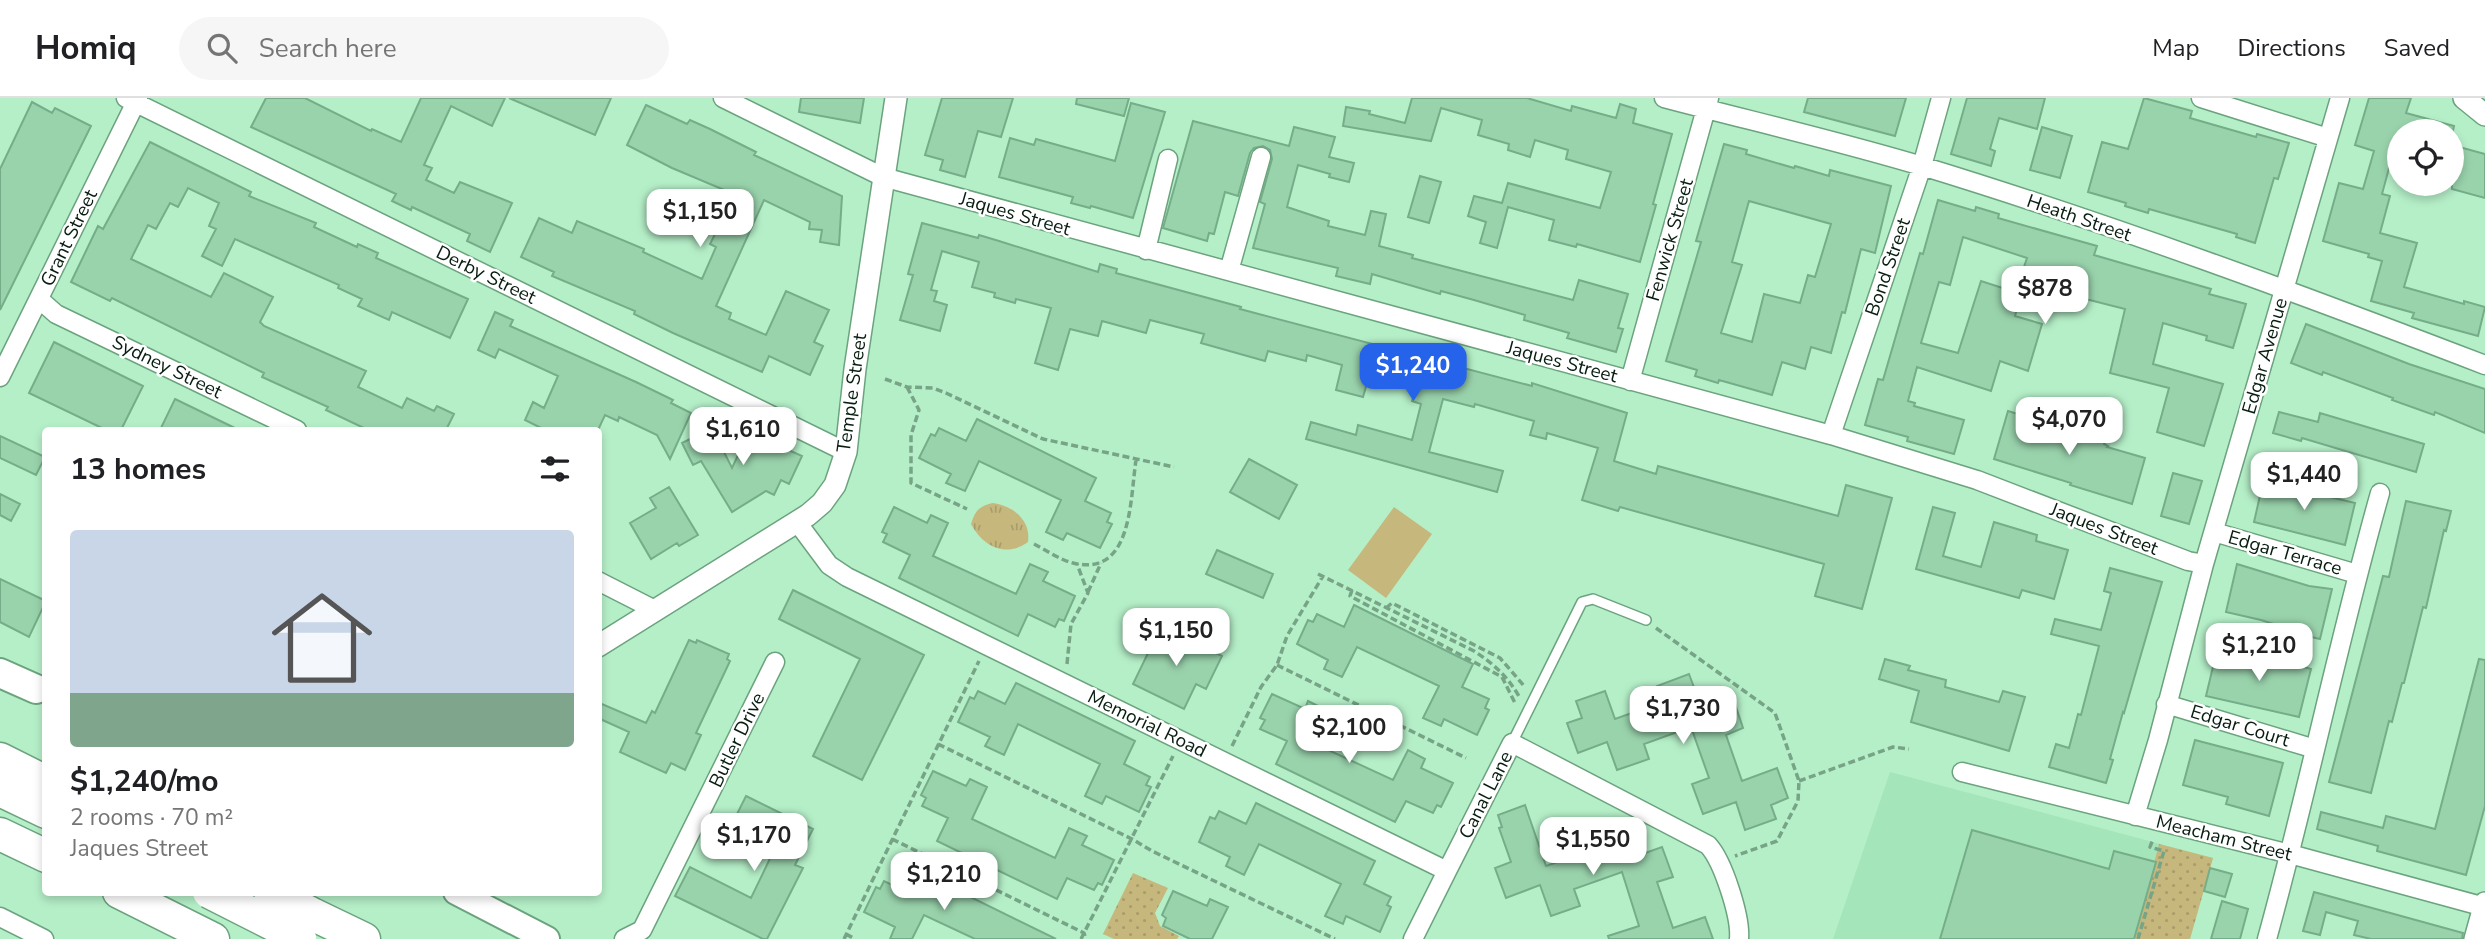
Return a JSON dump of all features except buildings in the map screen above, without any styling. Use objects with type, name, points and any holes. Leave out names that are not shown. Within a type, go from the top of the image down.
[{"type":"highway","points":[[0,674],[41,691]]},
{"type":"highway","points":[[0,760],[42,780]]},
{"type":"highway","points":[[0,790],[42,810]]},
{"type":"highway","points":[[0,834],[42,854]]},
{"type":"highway","points":[[127,896],[213,939]]},
{"type":"highway","points":[[219,896],[305,930],[364,939]]},
{"type":"highway","points":[[274,896],[305,930]]},
{"type":"main road","points":[[464,896],[547,939]]},
{"type":"street","name":"Jaques Street","points":[[723,98],[883,177],[1831,435],[1977,481],[2204,565]]},
{"type":"street","name":"Temple Street","points":[[602,644],[797,522],[816,509],[829,495],[841,471],[846,452],[855,369],[896,98]]},
{"type":"street","name":"Heath Street","points":[[1664,98],[1708,104],[1922,166],[2285,289],[2485,365]]},
{"type":"street","name":"Bond Street","points":[[1831,435],[1922,166],[1941,98]]},
{"type":"street","points":[[2201,98],[2328,138]]},
{"type":"street","name":"Edgar Avenue","points":[[2135,816],[2204,565],[2340,98]]},
{"type":"street","points":[[2465,98],[2485,115]]},
{"type":"street","name":"Grant Street","points":[[0,377],[133,100]]},
{"type":"street","name":"Derby Street","points":[[133,100],[846,452]]},
{"type":"street","name":"Fenwick Street","points":[[1630,381],[1708,104]]},
{"type":"street","points":[[1229,271],[1261,157]]},
{"type":"street","points":[[1146,250],[1168,159]]},
{"type":"street","name":"Sydney Street","points":[[39,299],[56,314],[276,426]]},
{"type":"street","points":[[2267,939],[2357,574],[2380,493]]},
{"type":"street","name":"Memorial Road","points":[[797,522],[829,565],[847,577],[1447,871]]},
{"type":"street","name":"Edgar Terrace","points":[[2214,532],[2357,574]]},
{"type":"street","points":[[602,583],[656,610]]},
{"type":"street","name":"Butler Drive","points":[[624,939],[643,934],[775,662]]},
{"type":"street","name":"Edgar Court","points":[[2166,704],[2315,748]]},
{"type":"street","name":"Canal Lane","points":[[1447,871],[1512,743],[1712,848],[1738,919],[1739,939]]},
{"type":"street","name":"Meacham Street","points":[[1962,772],[2485,906]]},
{"type":"street","points":[[1413,939],[1447,871]]},
{"type":"street","points":[[258,939],[279,896]]},
{"type":"street","points":[[2475,939],[2485,906]]},
{"type":"street","points":[[0,917],[44,939]]},
{"type":"lane","points":[[1512,743],[1584,600],[1593,599],[1646,620]]},
{"type":"path","points":[[885,379],[907,387],[933,388],[1043,439],[1174,467]]},
{"type":"path","points":[[907,387],[919,410],[911,435],[911,483],[967,509]]},
{"type":"path","points":[[1034,544],[1077,564],[1095,565],[1117,551],[1125,533],[1136,460]]},
{"type":"path","points":[[1067,665],[1071,624],[1101,561]]},
{"type":"path","points":[[1077,564],[1088,593]]},
{"type":"path","points":[[1233,746],[1261,687],[1277,665],[1287,636],[1321,575],[1495,664],[1511,683],[1527,712]]},
{"type":"path","points":[[1352,590],[1350,596],[1502,677],[1516,709]]},
{"type":"path","points":[[1386,608],[1392,603],[1500,658],[1512,669],[1533,700]]},
{"type":"path","points":[[1646,620],[1775,713],[1799,781],[1798,801],[1777,841],[1719,862]]},
{"type":"path","points":[[855,939],[845,937],[980,659]]},
{"type":"path","points":[[1277,665],[1465,758]]},
{"type":"path","points":[[938,744],[1335,939]]},
{"type":"path","points":[[1799,781],[1892,747],[1909,749]]},
{"type":"path","points":[[1084,939],[1084,933],[1174,755]]},
{"type":"path","points":[[892,839],[1084,933]]},
{"type":"path","points":[[2138,939],[2164,851],[2150,847],[2153,839]]},
{"type":"shaded area","points":[[1890,772],[2213,858],[2190,939],[1833,939]]},
{"type":"green space","points":[[993,503],[1007,507],[1019,515],[1027,527],[1028,542],[1020,547],[1003,549],[996,548],[982,539],[971,524],[978,510]]},
{"type":"green space","points":[[1394,507],[1432,534],[1386,598],[1348,570]]},
{"type":"green space","points":[[2159,844],[2213,858],[2190,939],[2134,939]]},
{"type":"green space","points":[[1133,873],[1168,888],[1155,913],[1160,926],[1179,936],[1177,939],[1114,939],[1103,934]]}]
